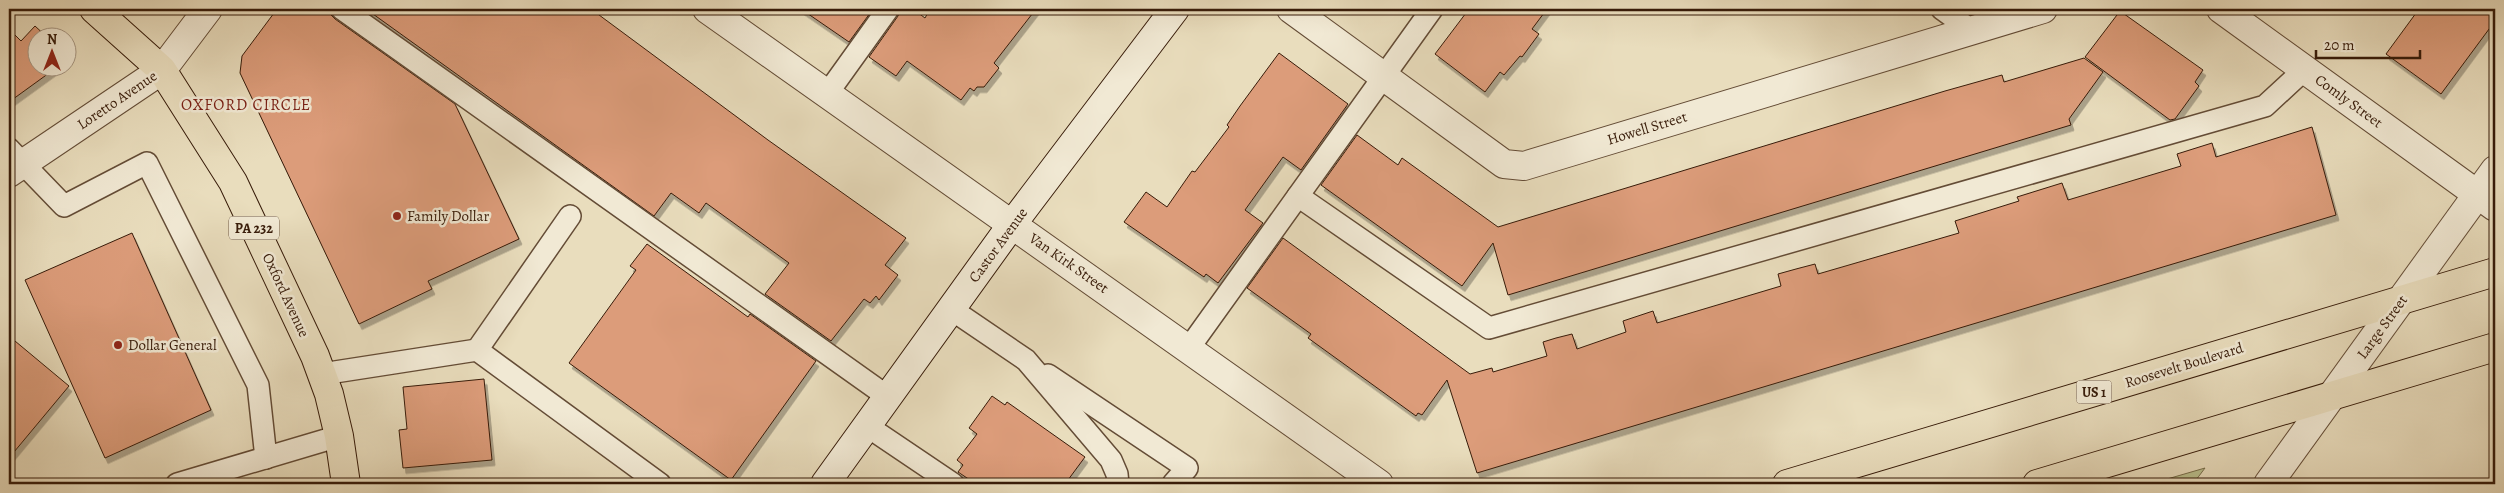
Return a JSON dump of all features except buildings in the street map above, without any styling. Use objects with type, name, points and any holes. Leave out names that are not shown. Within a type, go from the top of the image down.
[{"type":"main road","name":"Oxford Avenue","points":[[94,9],[162,70],[232,182],[322,374],[339,436],[346,484]]},
{"type":"main road","name":"Roosevelt Boulevard","points":[[1787,484],[2495,272]]},
{"type":"main road","points":[[2037,484],[2495,347]]},
{"type":"street","name":"Loretto Avenue","points":[[14,162],[162,70],[208,9]]},
{"type":"street","name":"Van Kirk Street","points":[[707,9],[1014,224],[1379,484]]},
{"type":"street","name":"Castor Avenue","points":[[825,484],[1014,224],[1175,9]]},
{"type":"street","name":"Howell Street","points":[[1291,9],[1504,164],[1524,166],[2043,9]]},
{"type":"street","name":"Comly Street","points":[[2225,10],[2487,200]]},
{"type":"street","name":"Large Street","points":[[2268,484],[2401,300],[2487,200],[2495,170]]},
{"type":"lane","points":[[342,9],[888,397]]},
{"type":"lane","points":[[828,94],[888,9]]},
{"type":"lane","points":[[1189,348],[1432,9]]},
{"type":"lane","points":[[1942,9],[1971,30]]},
{"type":"lane","points":[[1298,196],[1489,328],[2265,106],[2305,69]]},
{"type":"lane","points":[[14,162],[64,206],[147,163],[258,385],[266,458]]},
{"type":"lane","points":[[477,350],[570,216]]},
{"type":"lane","points":[[951,310],[1187,468],[1173,484]]},
{"type":"lane","points":[[322,374],[477,350],[660,484]]},
{"type":"lane","points":[[1026,360],[1111,460],[1117,474],[1118,484]]},
{"type":"lane","points":[[867,426],[953,484]]},
{"type":"lane","points":[[177,484],[339,436]]},
{"type":"green space","points":[[2205,468],[2193,484],[2150,484]]},
{"type":"place","name":"Family Dollar","points":[[397,216]]},
{"type":"place","name":"Dollar General","points":[[118,345]]},
{"type":"district","name":"OXFORD CIRCLE","points":[[246,104]]}]
